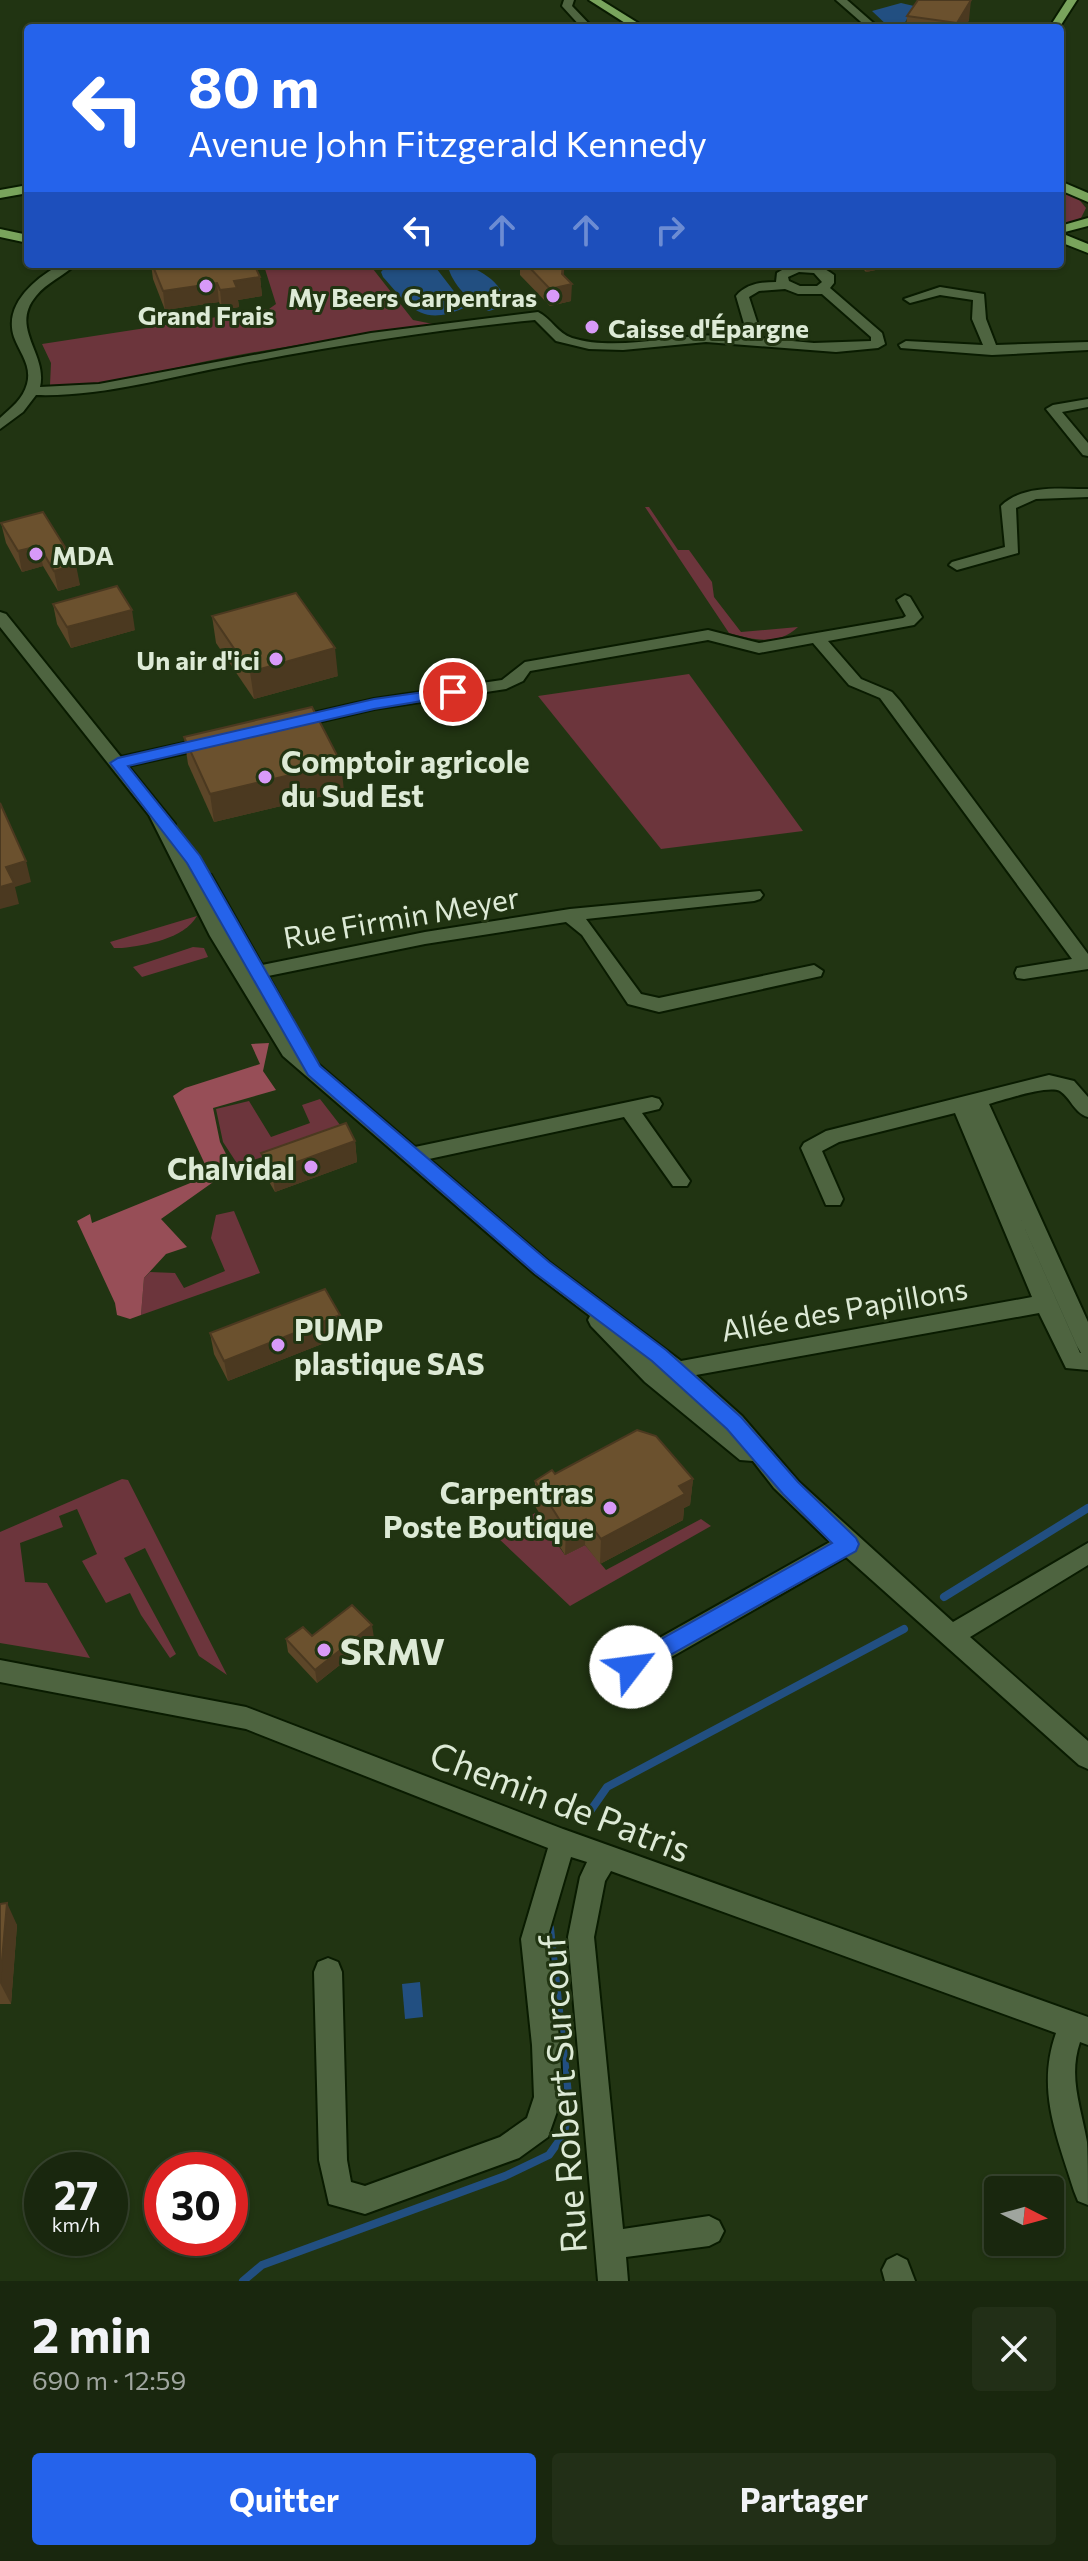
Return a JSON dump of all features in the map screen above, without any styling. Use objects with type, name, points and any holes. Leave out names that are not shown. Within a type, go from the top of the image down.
[{"type":"main road","points":[[594,0],[634,24]]},
{"type":"main road","points":[[1056,24],[1070,1]]},
{"type":"main road","points":[[1064,187],[1088,198]]},
{"type":"main road","points":[[0,194],[24,192]]},
{"type":"main road","points":[[1064,229],[1087,224]]},
{"type":"main road","points":[[0,233],[24,238]]},
{"type":"main road","points":[[1064,239],[1088,249]]},
{"type":"street","points":[[569,0],[567,6],[572,15],[583,24]]},
{"type":"street","points":[[841,0],[869,24]]},
{"type":"street","points":[[738,340],[752,328],[742,296],[744,292],[753,288],[786,285],[803,291],[822,288],[828,283],[827,276],[808,268],[785,272],[781,279],[786,285]]},
{"type":"street","points":[[0,425],[17,410],[31,391],[36,373],[18,321],[23,305],[54,269]]},
{"type":"street","points":[[31,391],[92,391],[200,366],[291,350],[472,322],[538,316],[553,334],[586,344],[641,346],[705,338],[824,345],[878,344],[877,336],[822,288]]},
{"type":"street","points":[[910,299],[940,291],[979,297],[979,319],[992,351]]},
{"type":"street","points":[[906,345],[992,351],[1088,346]]},
{"type":"street","points":[[1088,403],[1053,409],[1088,452]]},
{"type":"street","points":[[957,565],[1013,550],[1008,506],[1017,499],[1088,493]]},
{"type":"street","points":[[281,726],[374,704],[506,684],[517,678],[525,667],[708,635],[759,648],[908,622],[914,617],[905,600]]},
{"type":"street","points":[[0,617],[158,815],[290,1051],[580,1298],[636,1337],[677,1371],[734,1423],[790,1488]]},
{"type":"street","points":[[817,638],[855,682],[886,695],[963,800],[999,843],[1085,963],[1024,973]]},
{"type":"street","points":[[118,763],[234,736]]},
{"type":"street","name":"Rue Firmin Meyer","points":[[249,973],[425,938],[570,915],[754,895]]},
{"type":"street","points":[[570,915],[588,931],[635,999],[643,1003],[659,1005],[814,971]]},
{"type":"street","points":[[833,1199],[811,1148],[833,1136],[1049,1082],[1067,1086],[1088,1110]]},
{"type":"street","points":[[969,1101],[1045,1303],[1074,1362],[1088,1361]]},
{"type":"street","points":[[969,1101],[1088,1346]]},
{"type":"street","points":[[412,1155],[652,1104]]},
{"type":"street","points":[[629,1110],[680,1181]]},
{"type":"street","points":[[580,1298],[623,1348],[653,1376],[790,1488],[848,1544],[1088,1757]]},
{"type":"street","name":"Allée des Papillons","points":[[653,1376],[1045,1303]]},
{"type":"street","points":[[631,1667],[848,1544]]},
{"type":"street","points":[[952,1635],[1088,1553]]},
{"type":"street","name":"Chemin de Patris","points":[[0,1671],[246,1718],[605,1857],[1080,2028]]},
{"type":"street","points":[[328,1972],[333,2160],[339,2194],[365,2200],[509,2148],[538,2127],[548,2097],[546,2045],[534,1939],[563,1841]]},
{"type":"street","name":"Rue Robert Surcouf","points":[[605,1857],[593,1877],[581,1937],[613,2281]]},
{"type":"street","points":[[1080,2028],[1060,2060],[1063,2107],[1088,2191]]},
{"type":"street","points":[[610,2245],[709,2231]]},
{"type":"shaded area","points":[[1064,192],[1077,197],[1086,208],[1081,218],[1064,224]]},
{"type":"shaded area","points":[[374,268],[413,320],[433,324],[235,356],[111,382],[50,385],[51,363],[42,344],[269,309],[276,304],[265,269]]},
{"type":"shaded area","points":[[645,507],[649,507],[678,550],[689,550],[712,582],[714,597],[741,632],[798,627],[782,637],[765,640],[729,633]]},
{"type":"shaded area","points":[[689,674],[803,831],[661,849],[538,696]]},
{"type":"shaded area","points":[[197,916],[183,930],[164,940],[122,948],[114,948],[110,942]]},
{"type":"shaded area","points":[[193,947],[204,948],[208,957],[142,977],[133,967]]},
{"type":"shaded area","points":[[269,1043],[263,1071],[276,1090],[213,1108],[220,1142],[233,1168],[161,1219],[187,1247],[166,1254],[144,1278],[141,1315],[130,1319],[117,1315],[115,1303],[77,1221],[90,1214],[92,1223],[210,1175],[173,1096],[185,1088],[260,1064],[251,1044]]},
{"type":"shaded area","points":[[320,1099],[344,1130],[238,1165],[223,1142],[216,1109],[249,1101],[271,1137],[310,1123],[302,1105]]},
{"type":"shaded area","points":[[234,1211],[260,1273],[141,1315],[144,1278],[150,1272],[175,1273],[184,1288],[225,1271],[211,1238],[216,1215]]},
{"type":"shaded area","points":[[122,1479],[128,1480],[227,1675],[199,1656],[145,1548],[124,1558],[176,1654],[170,1658],[130,1593],[106,1603],[82,1561],[97,1554],[77,1509],[59,1516],[63,1527],[20,1543],[25,1582],[47,1583],[90,1658],[0,1643],[0,1532]]},
{"type":"shaded area","points":[[535,1513],[565,1555],[585,1545],[606,1570],[701,1519],[711,1526],[570,1606],[497,1537]]},
{"type":"water","points":[[901,3],[914,6],[904,24],[886,24],[872,11]]},
{"type":"water","points":[[384,268],[436,268],[464,308],[437,315],[418,311],[401,297],[381,272]]},
{"type":"water","points":[[449,268],[473,268],[488,276],[500,290],[506,306],[489,311],[482,308],[469,299]]},
{"type":"water","points":[[420,1982],[423,2017],[405,2019],[402,1984]]},
{"type":"building","points":[[918,0],[971,0],[957,23],[907,16]]},
{"type":"building","points":[[154,268],[256,268],[260,277],[234,281],[237,288],[220,290],[217,283],[163,291]]},
{"type":"building","points":[[530,268],[563,268],[562,274],[572,284],[550,289]]},
{"type":"building","points":[[43,512],[76,565],[54,571],[39,546],[18,551],[1,523]]},
{"type":"building","points":[[117,586],[132,610],[67,627],[53,604]]},
{"type":"building","points":[[296,593],[335,648],[250,672],[212,616]]},
{"type":"building","points":[[312,707],[341,763],[210,794],[184,737]]},
{"type":"building","points":[[0,803],[26,861],[6,867],[14,883],[0,887]]},
{"type":"building","points":[[346,1123],[355,1141],[272,1171],[261,1153]]},
{"type":"building","points":[[325,1289],[340,1315],[224,1361],[210,1333]]},
{"type":"building","points":[[637,1430],[656,1436],[693,1479],[679,1486],[685,1494],[601,1539],[586,1519],[566,1530],[535,1481],[552,1470],[555,1474]]},
{"type":"building","points":[[352,1605],[372,1625],[315,1670],[286,1639],[303,1627],[312,1636]]},
{"type":"building","points":[[7,1903],[0,1983],[0,1904]]},
{"type":"waterway","points":[[944,1597],[1088,1508]]},
{"type":"waterway","points":[[584,1820],[607,1787],[904,1629]]},
{"type":"waterway","points":[[243,2281],[262,2265],[505,2176],[549,2155],[564,2134],[569,2103],[550,1928]]},
{"type":"place","name":"Grand Frais","points":[[206,286]]},
{"type":"place","name":"My Beers Carpentras","points":[[553,296]]},
{"type":"place","name":"Caisse d'Épargne","points":[[592,327]]},
{"type":"place","name":"MDA","points":[[36,554]]},
{"type":"place","name":"Un air d'ici","points":[[276,659]]},
{"type":"place","name":"Comptoir agricole du Sud Est","points":[[265,777]]},
{"type":"place","name":"Chalvidal","points":[[311,1167]]},
{"type":"place","name":"PUMP plastique SAS","points":[[278,1345]]},
{"type":"place","name":"Carpentras Poste Boutique","points":[[610,1508]]},
{"type":"place","name":"SRMV","points":[[324,1650]]},
{"type":"route","points":[[453,692],[374,704],[118,763],[194,860],[314,1070],[542,1268],[659,1355],[734,1423],[790,1488],[848,1544],[631,1667]]}]
